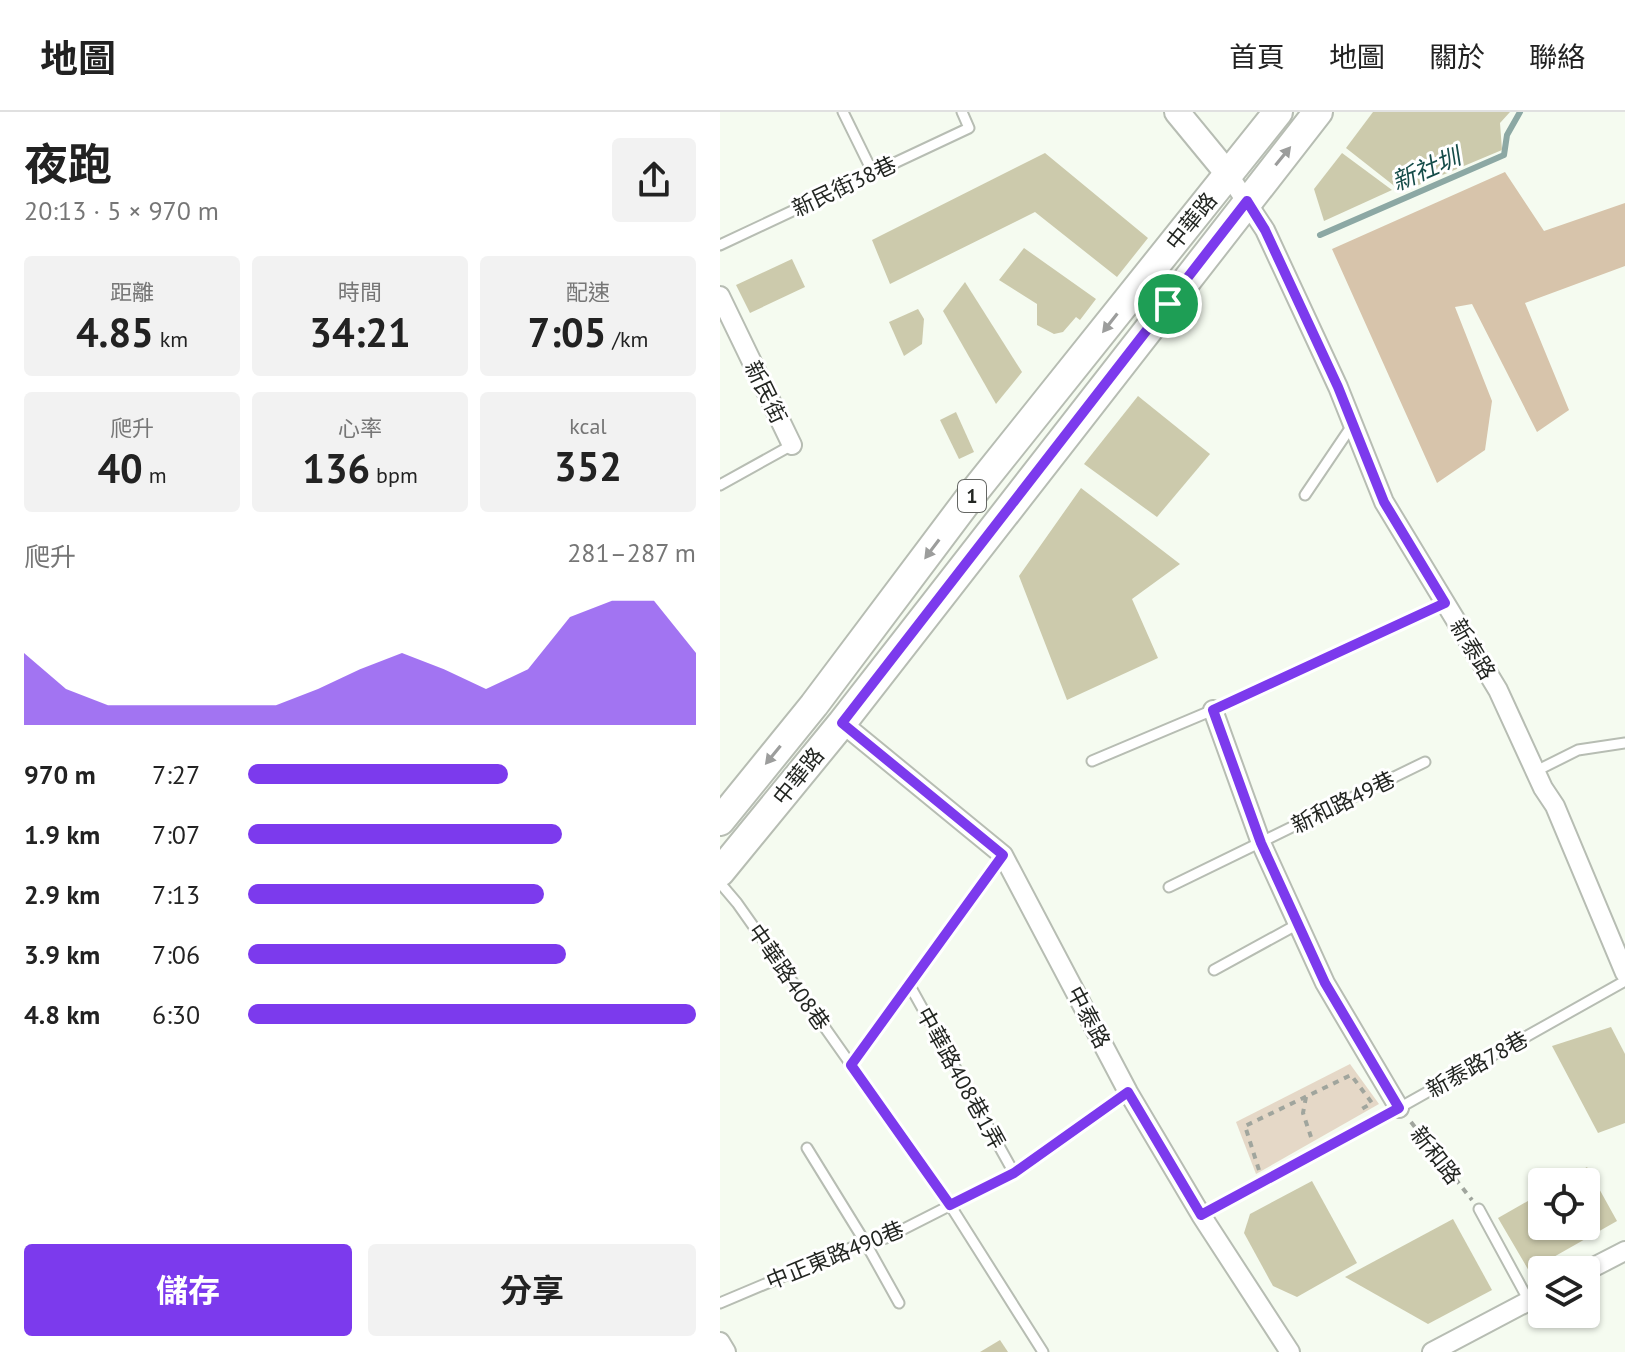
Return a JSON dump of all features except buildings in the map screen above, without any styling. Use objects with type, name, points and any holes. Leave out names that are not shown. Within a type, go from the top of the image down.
[{"type":"main road","name":"中華路","points":[[720,821],[814,705],[974,492],[1278,112]]},
{"type":"main road","name":"中華路","points":[[720,872],[842,723],[1318,112]]},
{"type":"street","points":[[1177,112],[1228,174]]},
{"type":"street","name":"新泰路","points":[[1228,174],[1265,230],[1353,424],[1384,502],[1498,690],[1555,806],[1625,973]]},
{"type":"street","name":"新民街","points":[[720,296],[792,445]]},
{"type":"street","name":"新和路","points":[[1213,710],[1261,843],[1325,983],[1399,1108]]},
{"type":"street","name":"中泰路","points":[[842,723],[1003,855],[1128,1092],[1201,1215],[1290,1352]]},
{"type":"street","points":[[1600,1264],[1625,1251]]},
{"type":"street","points":[[1432,1352],[1528,1302]]},
{"type":"street","points":[[720,1342],[726,1352]]},
{"type":"lane","points":[[843,112],[873,173]]},
{"type":"lane","name":"新民街38巷","points":[[720,245],[969,128],[962,112]]},
{"type":"lane","points":[[1305,495],[1353,424]]},
{"type":"lane","points":[[720,485],[792,445]]},
{"type":"lane","points":[[1092,761],[1213,710],[1445,603]]},
{"type":"lane","points":[[1536,771],[1578,750],[1625,743]]},
{"type":"lane","name":"新和路49巷","points":[[1169,887],[1425,762]]},
{"type":"lane","points":[[910,986],[1003,855]]},
{"type":"lane","name":"中華路408巷","points":[[720,883],[950,1205],[1043,1352]]},
{"type":"lane","points":[[1214,970],[1298,924]]},
{"type":"lane","name":"新泰路78巷","points":[[1201,1215],[1625,981]]},
{"type":"lane","name":"中華路408巷1弄","points":[[851,1065],[910,986],[1014,1173]]},
{"type":"lane","name":"中正東路490巷","points":[[720,1303],[865,1242],[886,1238],[1014,1173],[1128,1092]]},
{"type":"lane","points":[[807,1148],[899,1303]]},
{"type":"lane","points":[[1479,1209],[1528,1287]]},
{"type":"path","points":[[1271,1160],[1257,1168],[1245,1126],[1351,1075],[1372,1103],[1360,1110]]},
{"type":"path","points":[[1306,1097],[1303,1113],[1311,1137],[1323,1130]]},
{"type":"path","name":"新和路","points":[[1399,1108],[1479,1209]]},
{"type":"shaded area","points":[[1505,172],[1544,231],[1625,203],[1625,266],[1525,303],[1569,410],[1537,432],[1472,304],[1455,307],[1492,401],[1485,450],[1437,483],[1332,249]]},
{"type":"shaded area","points":[[1350,1064],[1379,1104],[1256,1174],[1236,1122]]},
{"type":"waterway","name":"新社圳","points":[[1320,235],[1504,155],[1507,135],[1520,112]]},
{"type":"route","points":[[1247,201],[1265,230],[1338,387],[1384,502],[1445,603],[1213,710],[1261,843],[1325,983],[1399,1108],[1201,1215],[1128,1092],[1014,1173],[950,1205],[851,1065],[1003,855],[842,723],[1168,304],[1247,201]]}]
